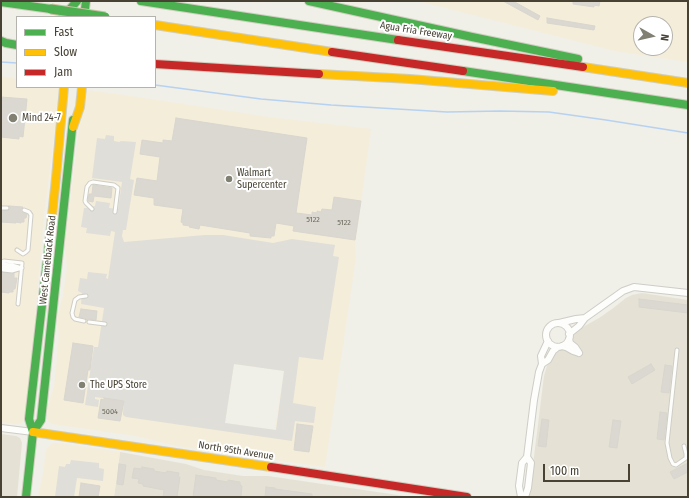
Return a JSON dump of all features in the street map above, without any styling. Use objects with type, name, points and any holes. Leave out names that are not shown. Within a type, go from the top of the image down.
[{"type":"main road","name":"Agua Fria Freeway","points":[[141,1],[688,83]]},
{"type":"main road","points":[[309,1],[597,63],[647,77]]},
{"type":"main road","points":[[1,2],[99,16]]},
{"type":"main road","points":[[65,16],[79,7]]},
{"type":"main road","points":[[74,16],[79,7]]},
{"type":"main road","points":[[156,25],[688,105]]},
{"type":"main road","points":[[1,40],[16,38]]},
{"type":"main road","points":[[1,40],[6,43],[16,45]]},
{"type":"main road","points":[[156,64],[410,79],[514,87],[595,96],[643,98]]},
{"type":"main road","name":"West Camelback Road","points":[[26,497],[33,432],[29,420],[64,88]]},
{"type":"main road","name":"West Camelback Road","points":[[33,432],[41,420],[77,88]]},
{"type":"main road","points":[[73,126],[80,107],[82,88]]},
{"type":"main road","points":[[41,310],[47,295],[52,264],[59,257],[53,242],[59,192],[56,167]]},
{"type":"main road","name":"North 95th Avenue","points":[[33,432],[467,497]]},
{"type":"street","points":[[542,364],[548,360],[553,351],[565,344],[585,318],[623,291],[634,287],[688,293]]},
{"type":"street","points":[[559,323],[566,326],[568,329],[570,343],[579,353],[566,347],[550,344],[546,334],[549,327],[555,324],[559,323],[576,319],[585,318]]},
{"type":"street","points":[[521,497],[519,486],[522,463],[527,457],[534,400],[542,364],[541,356],[548,341]]},
{"type":"street","name":"North 95th Avenue","points":[[1,428],[33,432]]},
{"type":"street","points":[[525,497],[528,488],[531,463],[527,457]]},
{"type":"lane","points":[[92,209],[85,201],[88,184],[93,182],[114,185],[118,188],[115,212]]},
{"type":"lane","points":[[1,208],[7,208]]},
{"type":"lane","points":[[17,250],[22,254],[28,250],[31,215],[29,212],[24,210]]},
{"type":"lane","points":[[1,265],[4,261],[22,263],[18,304]]},
{"type":"lane","points":[[1,265],[12,268],[22,268]]},
{"type":"lane","points":[[84,321],[75,319],[72,313],[75,300],[79,297],[86,296]]},
{"type":"lane","points":[[89,322],[105,324]]},
{"type":"lane","points":[[677,350],[667,443],[672,464],[676,464],[686,458],[684,446]]},
{"type":"shaded area","points":[[418,1],[688,1],[688,62],[648,56],[673,56],[673,16],[633,16],[633,54],[615,51]]},
{"type":"shaded area","points":[[1,76],[16,79],[16,88],[60,88],[44,215],[26,417],[21,423],[16,424],[1,422]]},
{"type":"shaded area","points":[[84,90],[268,117],[371,129],[355,246],[356,257],[325,467],[177,446],[136,436],[53,424],[49,422],[47,418],[48,405],[54,387],[59,337],[57,319],[63,296],[67,267],[65,245]],"holes":[[[234,364],[284,371],[275,430],[225,423]]]},
{"type":"shaded area","points":[[106,135],[114,136],[114,141],[136,142],[130,179],[134,180],[126,230],[123,230],[122,236],[124,242],[205,235],[223,235],[273,243],[292,239],[335,245],[333,256],[339,257],[323,360],[299,357],[293,403],[316,407],[314,423],[295,421],[292,441],[126,417],[123,415],[124,401],[95,397],[95,399],[99,400],[98,407],[85,405],[94,347],[98,347],[104,308],[81,304],[82,293],[78,291],[80,278],[87,279],[88,272],[107,274],[106,278],[108,279],[115,232],[111,231],[110,236],[86,233],[87,228],[81,227],[84,208],[95,206],[96,201],[110,203],[109,208],[118,209],[122,182],[92,178],[97,138],[105,139]],"holes":[[[234,364],[284,371],[276,430],[225,423]]]},
{"type":"shaded area","points":[[642,293],[688,300],[688,497],[529,497],[544,376],[552,356],[557,350],[568,345],[576,331],[599,318],[626,298]]},
{"type":"shaded area","points":[[1,434],[16,436],[20,438],[22,443],[17,497],[1,497]]},
{"type":"shaded area","points":[[53,443],[120,452],[114,497],[38,497],[46,451],[47,448]]},
{"type":"shaded area","points":[[120,452],[186,464],[204,470],[243,476],[268,476],[411,497],[114,497]]},
{"type":"shaded area","points":[[71,460],[99,463],[99,468],[104,469],[103,481],[77,478],[74,497],[55,497],[59,466],[65,467],[66,464],[70,464]]},
{"type":"building","points":[[503,1],[513,1],[540,16],[538,20]]},
{"type":"building","points":[[573,1],[600,1],[599,6],[594,5],[594,7],[573,4]]},
{"type":"building","points":[[547,18],[595,26],[594,30],[547,23]]},
{"type":"building","name":"Mind 24-7","points":[[1,97],[27,99],[23,137],[19,136],[19,139],[1,137]]},
{"type":"building","name":"Walmart Supercenter","points":[[176,118],[307,138],[296,213],[312,215],[312,212],[321,212],[322,209],[332,210],[334,197],[361,201],[355,240],[293,231],[294,226],[276,223],[274,236],[271,236],[271,238],[250,236],[250,233],[200,225],[199,229],[189,227],[190,226],[183,225],[181,222],[183,209],[154,205],[154,198],[134,195],[137,178],[157,181],[160,157],[140,154],[142,140],[163,143],[163,140],[172,141]]},
{"type":"building","points":[[93,185],[112,188],[111,198],[94,196],[93,202],[88,201],[89,194],[92,194]]},
{"type":"building","points":[[9,206],[23,207],[21,212],[27,214],[26,218],[24,218],[24,222],[1,222],[1,211],[9,210]]},
{"type":"building","points":[[1,272],[14,273],[14,278],[17,278],[13,292],[1,292]]},
{"type":"building","points":[[639,299],[688,305],[688,313],[639,307]]},
{"type":"building","points":[[81,309],[97,311],[96,320],[87,320],[79,317]]},
{"type":"building","points":[[73,343],[93,346],[83,403],[64,400]]},
{"type":"building","points":[[651,364],[655,370],[632,384],[628,377]]},
{"type":"building","points":[[665,365],[672,366],[669,393],[661,392]]},
{"type":"building","points":[[104,398],[124,401],[120,421],[98,418],[101,399],[104,400]]},
{"type":"building","points":[[660,412],[667,413],[664,440],[657,439]]},
{"type":"building","points":[[542,419],[549,420],[546,447],[538,446]]},
{"type":"building","points":[[613,420],[621,421],[617,448],[609,447]]},
{"type":"building","points":[[297,424],[313,426],[309,452],[294,450]]},
{"type":"building","points":[[688,463],[688,472],[674,479],[670,472]]},
{"type":"building","points":[[119,464],[126,465],[123,485],[117,484]]},
{"type":"building","points":[[142,467],[166,473],[167,471],[179,473],[178,477],[180,477],[177,497],[163,497],[164,490],[143,486],[143,484],[138,483],[139,479],[132,478],[134,468],[142,469]]},
{"type":"building","points":[[196,475],[216,478],[216,480],[228,482],[228,480],[240,482],[240,485],[242,486],[241,497],[193,497]]},
{"type":"building","points":[[81,483],[100,486],[98,497],[79,497]]},
{"type":"building","points":[[266,487],[312,494],[312,497],[265,497]]},
{"type":"waterway","points":[[1,62],[16,63]]},
{"type":"waterway","points":[[156,85],[261,99],[331,105],[447,112],[549,112],[688,133]]},
{"type":"traffic: fast","points":[[64,16],[77,1]]},
{"type":"traffic: fast","points":[[84,16],[86,1]]},
{"type":"traffic: fast","points":[[141,1],[398,40]]},
{"type":"traffic: fast","points":[[309,1],[578,59]]},
{"type":"traffic: fast","points":[[1,2],[51,9]]},
{"type":"traffic: fast","points":[[51,9],[98,16]]},
{"type":"traffic: fast","points":[[1,41],[16,45]]},
{"type":"traffic: fast","points":[[463,71],[688,105]]},
{"type":"traffic: fast","points":[[33,432],[41,420],[73,120]]},
{"type":"traffic: fast","points":[[26,497],[33,432],[29,419],[51,226]]},
{"type":"traffic: slow","points":[[156,25],[332,52]]},
{"type":"traffic: slow","points":[[583,67],[688,83]]},
{"type":"traffic: slow","points":[[319,74],[410,79],[553,91]]},
{"type":"traffic: slow","points":[[51,226],[64,88]]},
{"type":"traffic: slow","points":[[73,127],[80,107],[82,88]]},
{"type":"traffic: slow","points":[[33,432],[271,467]]},
{"type":"traffic: jam","points":[[398,40],[583,67]]},
{"type":"traffic: jam","points":[[332,52],[463,71]]},
{"type":"traffic: jam","points":[[156,64],[319,74]]},
{"type":"traffic: jam","points":[[271,467],[467,497]]},
{"type":"place","name":"Mind 24-7","points":[[13,118]]},
{"type":"place","name":"Walmart Supercenter","points":[[229,179]]},
{"type":"place","name":"The UPS Store","points":[[82,385]]}]
